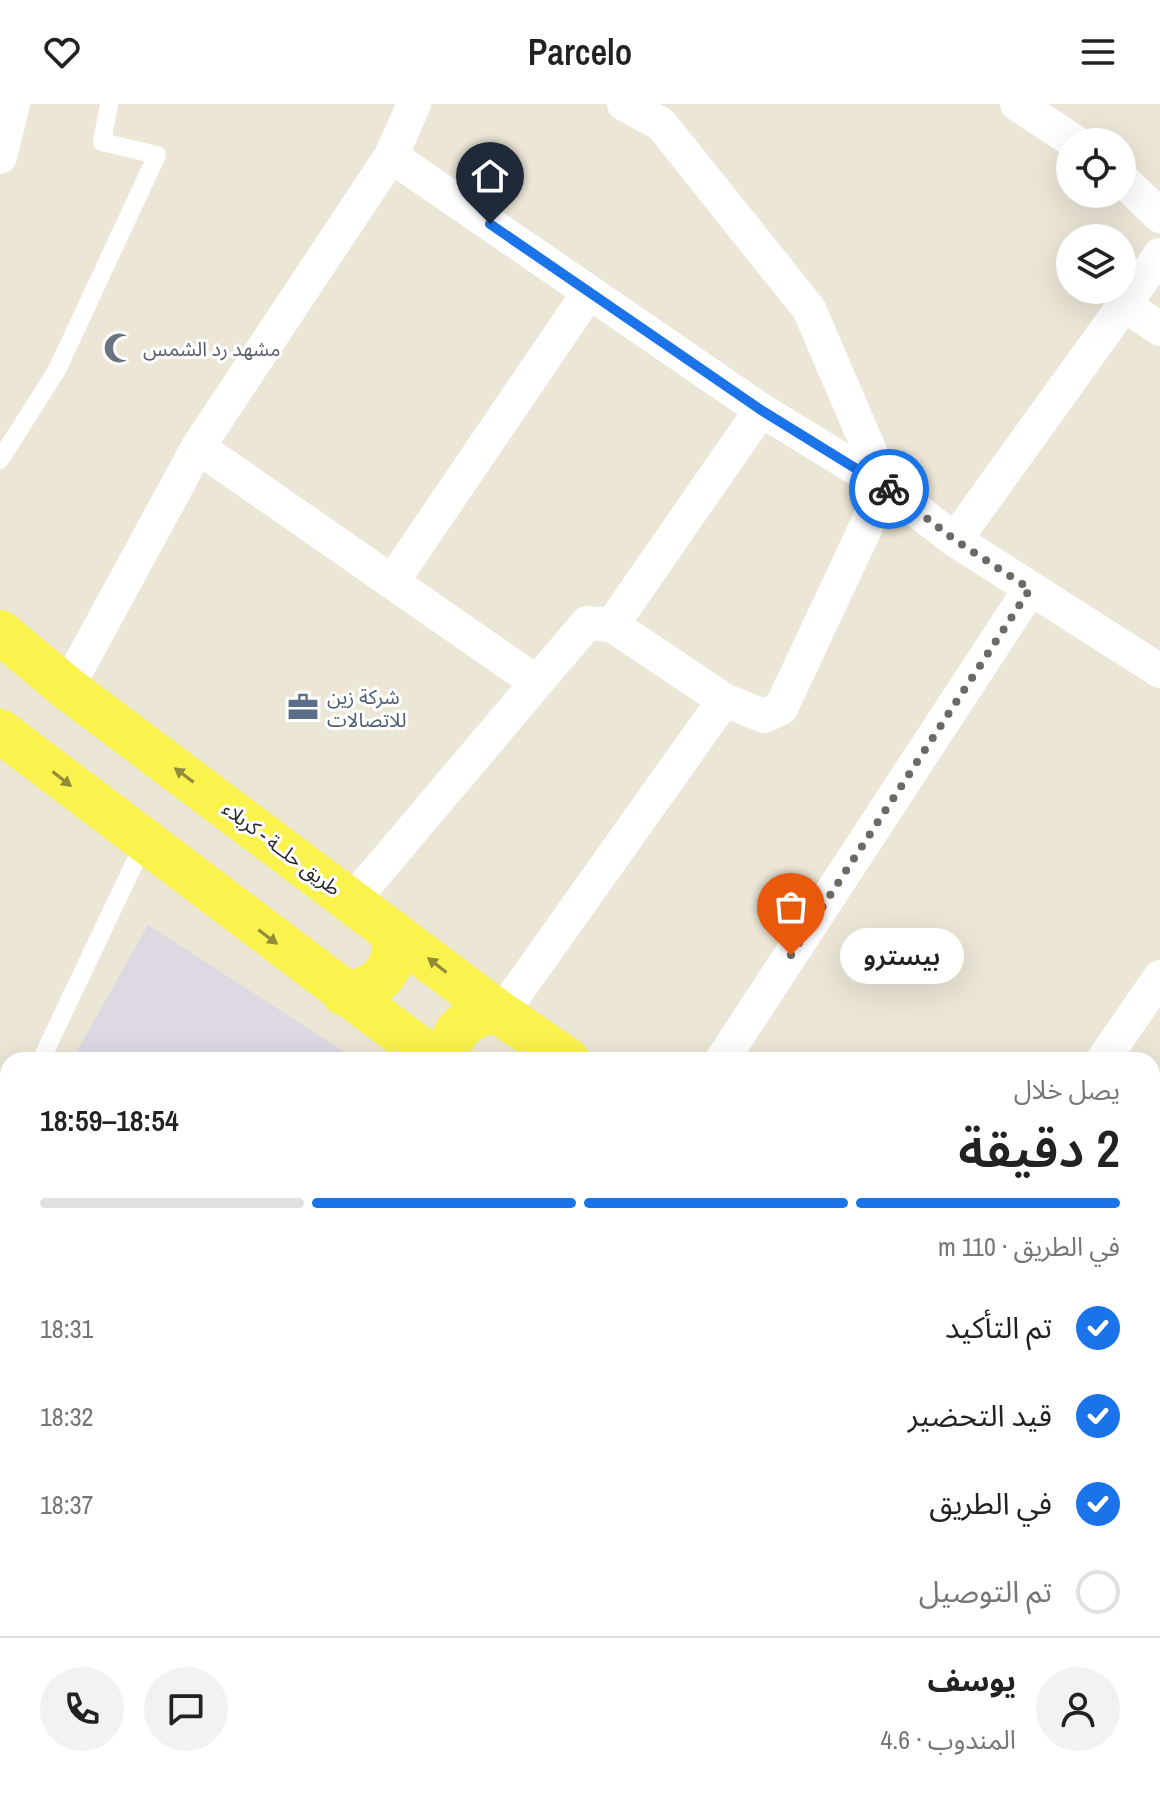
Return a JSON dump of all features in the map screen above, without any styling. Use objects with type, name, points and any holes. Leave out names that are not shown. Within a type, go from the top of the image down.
[{"type":"main road","name":"طريق حلــة - كربلاء","points":[[0,632],[67,688],[556,1052]]},
{"type":"main road","points":[[0,731],[424,1052]]},
{"type":"main road","points":[[344,994],[370,988],[387,975],[396,950],[393,932]]},
{"type":"main road","points":[[450,1052],[452,1040],[465,1021],[499,1012]]},
{"type":"street","points":[[0,157],[13,104]]},
{"type":"street","points":[[67,688],[198,447],[391,156],[414,104]]},
{"type":"street","points":[[353,900],[587,623],[612,625],[724,700],[764,716],[781,708],[885,486],[809,309],[661,124],[624,104]]},
{"type":"street","points":[[1017,104],[1056,130]]},
{"type":"street","points":[[391,156],[761,410],[885,486],[955,540],[1160,671]]},
{"type":"street","points":[[1136,193],[1160,216]]},
{"type":"street","points":[[1136,287],[1160,255]]},
{"type":"street","points":[[392,582],[589,292]]},
{"type":"street","points":[[955,540],[1123,304],[1160,329]]},
{"type":"street","points":[[612,625],[761,410]]},
{"type":"street","points":[[198,447],[536,682]]},
{"type":"street","points":[[727,1052],[1030,589]]},
{"type":"street","points":[[499,1012],[724,700]]},
{"type":"street","points":[[1108,1052],[1160,977]]},
{"type":"lane","points":[[0,460],[57,370],[157,155],[102,142],[109,104]]},
{"type":"lane","points":[[45,1052],[144,843]]},
{"type":"shaded area","points":[[148,925],[345,1052],[77,1052]]},
{"type":"way so far","points":[[791,955],[1030,589],[955,540],[889,489]]},
{"type":"place","name":"مشهد رد الشمس","points":[[119,348]]},
{"type":"place","name":"شركة زين للاتصالات","points":[[303,707]]},
{"type":"place","name":"بيسترو","points":[[791,955]]},
{"type":"route","points":[[490,224],[761,410],[889,489]]}]
